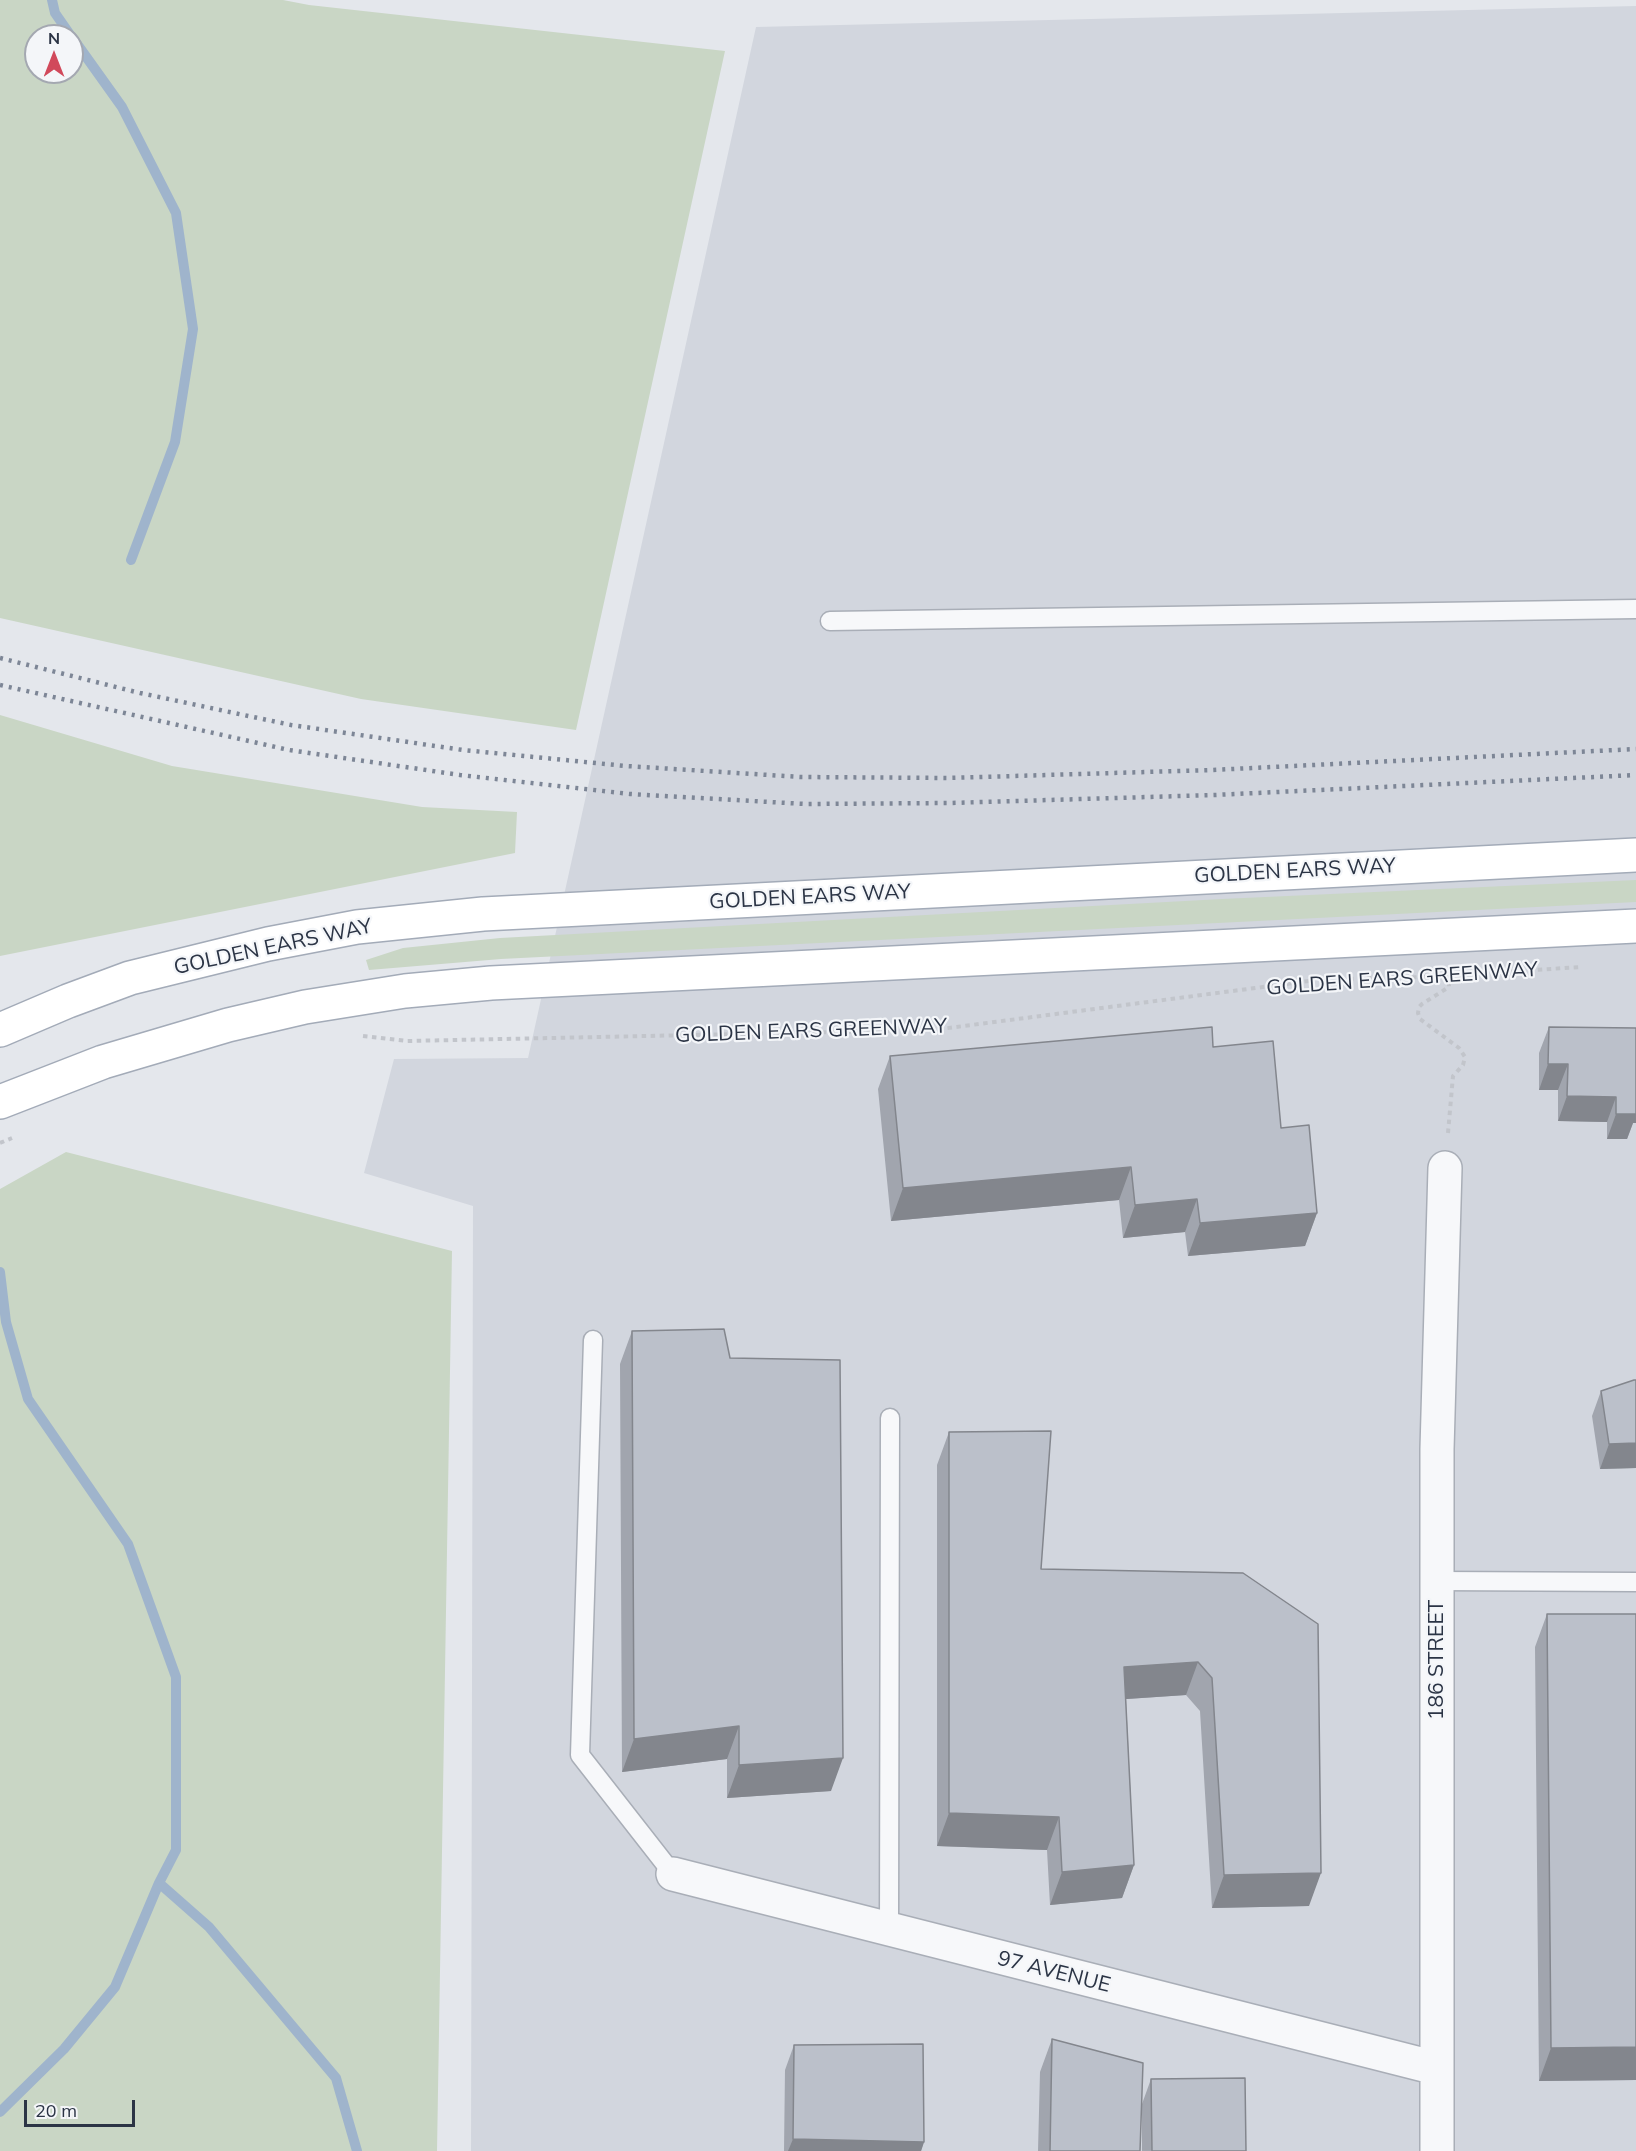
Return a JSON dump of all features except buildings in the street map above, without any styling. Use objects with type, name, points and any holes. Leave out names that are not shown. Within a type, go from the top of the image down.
[{"type":"main road","name":"GOLDEN EARS WAY","points":[[0,1030],[130,978],[268,944],[357,927],[483,914],[1636,855]]},
{"type":"main road","points":[[0,1102],[103,1062],[228,1025],[305,1007],[405,991],[491,983],[1636,926]]},
{"type":"street","name":"186 STREET","points":[[1437,2151],[1437,1449],[1445,1168]]},
{"type":"street","name":"97 AVENUE","points":[[673,1874],[1436,2068]]},
{"type":"lane","points":[[830,621],[1636,609]]},
{"type":"lane","points":[[593,1340],[580,1755],[673,1874]]},
{"type":"lane","points":[[889,1930],[890,1418]]},
{"type":"lane","points":[[1437,1581],[1636,1582]]},
{"type":"path","name":"GOLDEN EARS GREENWAY","points":[[1335,980],[1449,976],[1589,967]]},
{"type":"path","points":[[1445,1168],[1453,1076],[1463,1065],[1465,1057],[1459,1048],[1420,1019],[1418,1013],[1422,1004],[1449,987],[1449,976]]},
{"type":"path","name":"GOLDEN EARS GREENWAY","points":[[356,1035],[407,1041],[933,1030],[1313,980]]},
{"type":"path","points":[[0,1143],[17,1136]]},
{"type":"shaded area","points":[[1636,6],[1636,2151],[471,2151],[473,1206],[364,1173],[394,1059],[528,1058],[756,27]]},
{"type":"green space","points":[[0,0],[283,0],[309,5],[725,51],[576,730],[361,699],[0,618]]},
{"type":"green space","points":[[0,715],[172,766],[422,807],[517,812],[515,853],[0,956]]},
{"type":"green space","points":[[1636,880],[1636,902],[501,959],[369,970],[366,960],[403,948],[500,938],[1222,899]]},
{"type":"green space","points":[[66,1152],[452,1251],[437,2151],[0,2151],[0,1189]]},
{"type":"waterway","points":[[52,0],[55,13],[63,24]]},
{"type":"waterway","points":[[84,54],[122,107],[176,213],[193,329],[175,442],[131,560]]},
{"type":"waterway","points":[[0,1272],[6,1322],[28,1399],[128,1544],[176,1677],[176,1850],[159,1883],[115,1987],[64,2049],[0,2112]]},
{"type":"waterway","points":[[159,1883],[209,1927],[336,2078],[357,2151]]},
{"type":"railway","points":[[0,658],[140,693],[291,725],[463,750],[626,766],[801,777],[948,778],[1212,770],[1636,749]]},
{"type":"railway","points":[[0,685],[289,750],[460,775],[630,794],[805,804],[950,803],[1214,795],[1636,775]]}]
